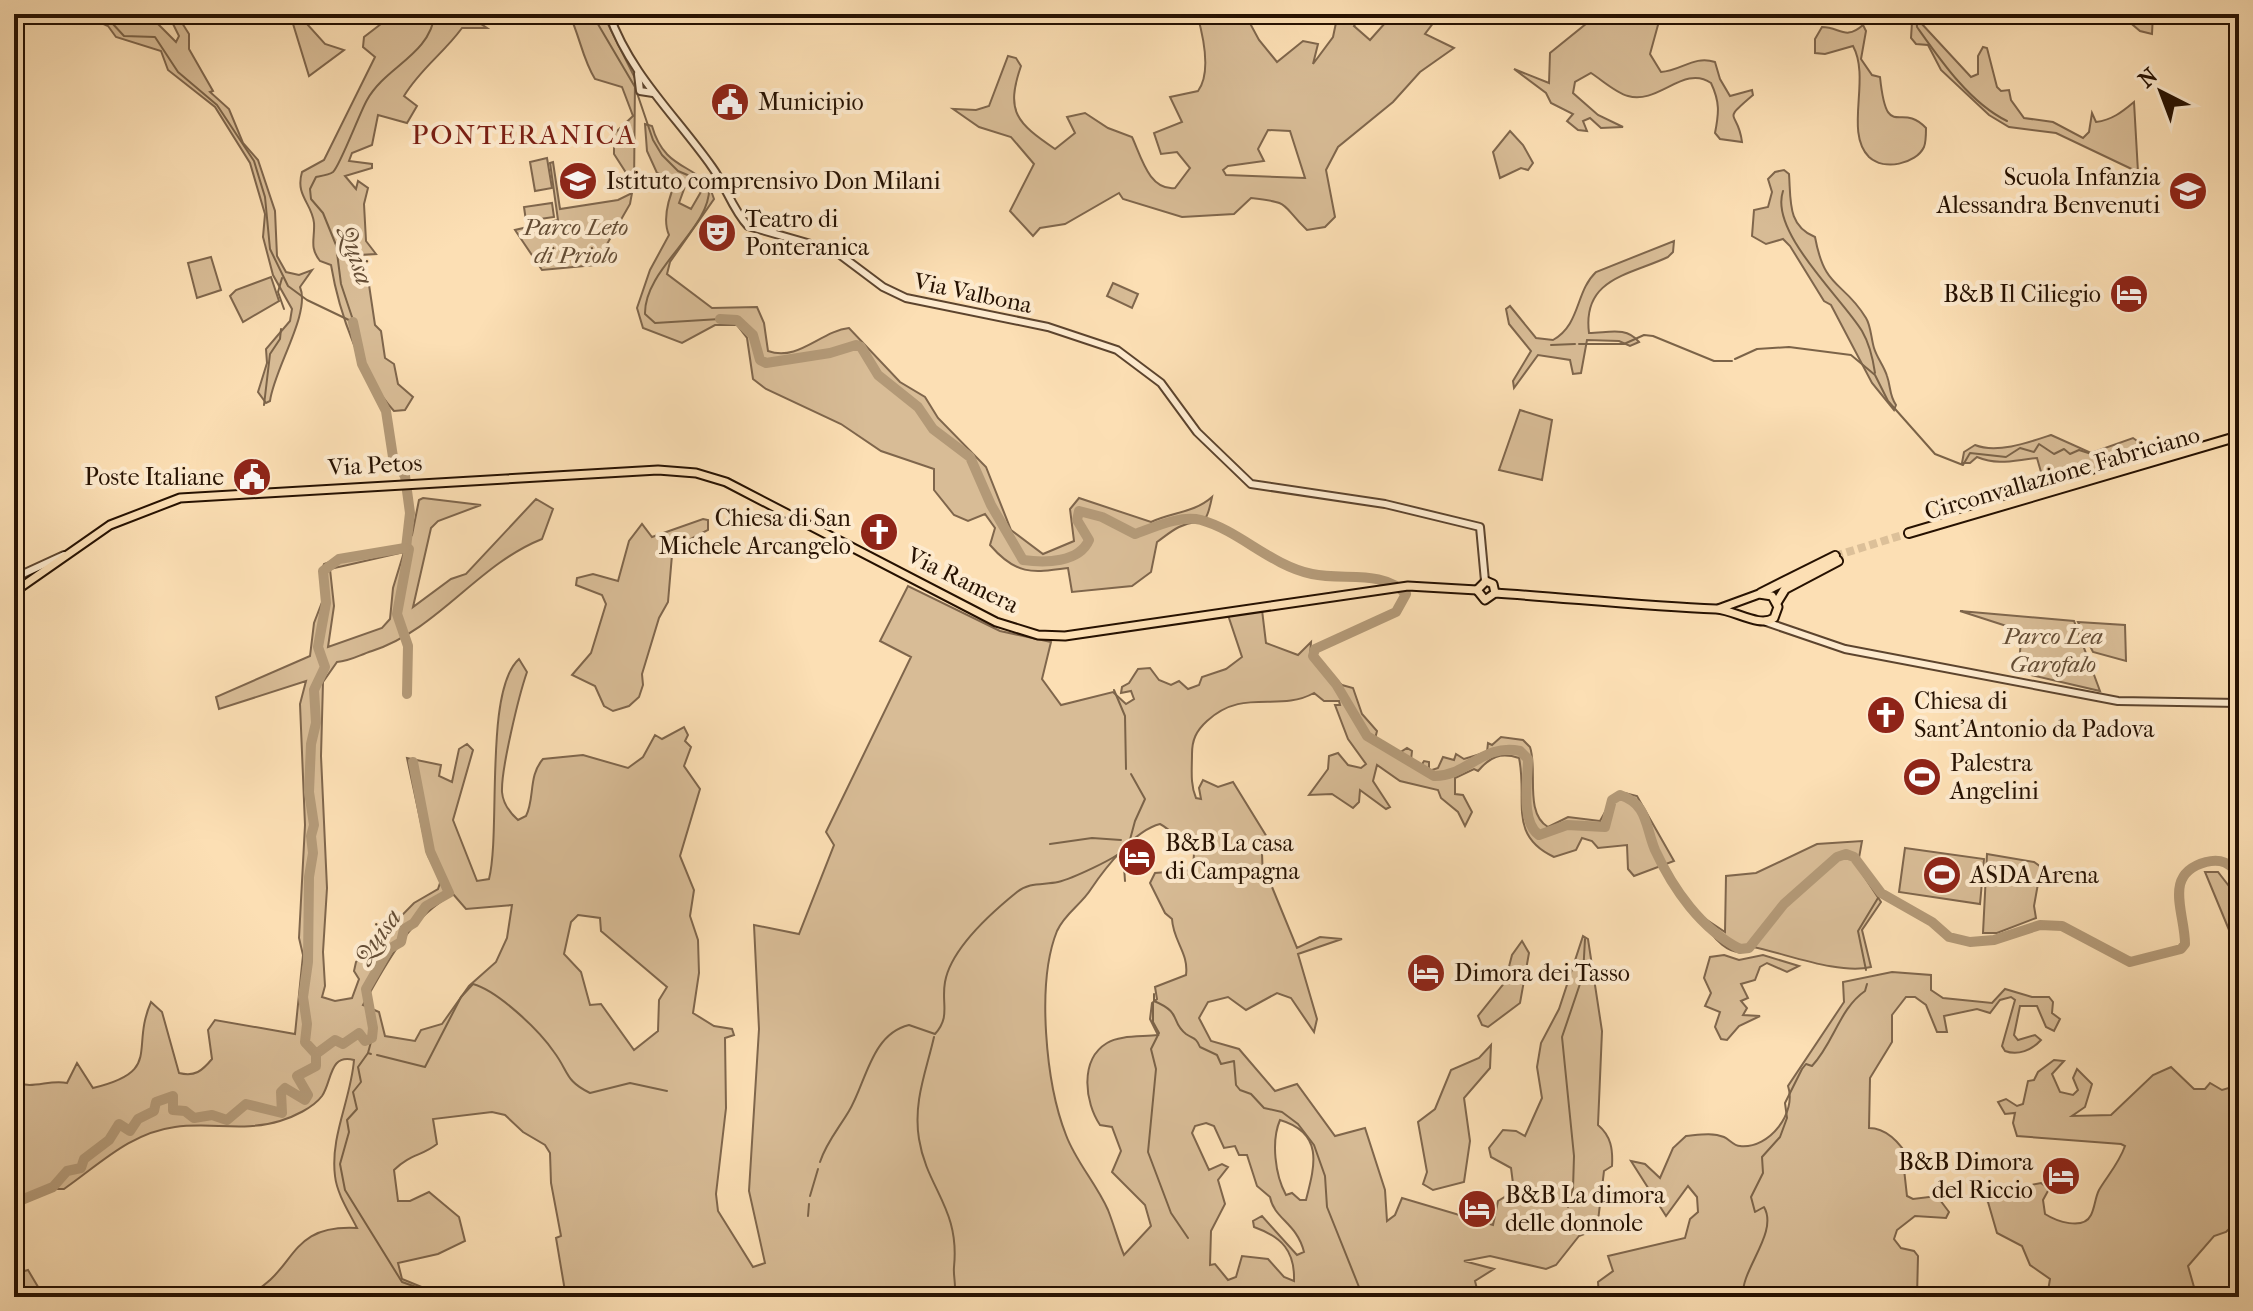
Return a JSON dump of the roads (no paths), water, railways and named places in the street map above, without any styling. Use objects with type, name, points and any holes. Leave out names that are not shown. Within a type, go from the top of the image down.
[{"type":"highway","name":"Circonvallazione Fabriciano","points":[[1910,535],[2239,438]]},
{"type":"highway","points":[[1757,595],[1837,558],[1785,589],[1777,605]]},
{"type":"main road","name":"Via Ramera","points":[[586,473],[658,470],[714,477],[982,615],[1038,635],[1065,636],[1408,586],[1477,590],[1485,600],[1495,593]]},
{"type":"main road","name":"Via Petos","points":[[14,592],[64,555],[124,517],[166,502],[205,494],[586,473]]},
{"type":"main road","points":[[1477,590],[1485,581],[1493,584],[1495,593],[1718,609],[1766,622],[1774,618],[1777,605],[1770,595],[1757,595],[1718,609]]},
{"type":"main road","points":[[1752,618],[1748,607],[1757,595]]},
{"type":"street","name":"Via Valbona","points":[[609,14],[647,88],[716,172],[738,216],[748,226],[835,251],[883,287],[906,298],[1048,327],[1109,346],[1161,383],[1190,424],[1251,484],[1385,504],[1480,527],[1485,581]]},
{"type":"street","points":[[14,578],[64,555]]},
{"type":"street","points":[[29,570],[41,572]]},
{"type":"street","points":[[1777,605],[1787,628]]},
{"type":"street","points":[[1766,622],[1845,649],[2118,701],[2239,703]]},
{"type":"waterway","points":[[89,14],[112,23],[124,36],[155,37],[178,72],[217,105],[254,161],[265,197],[270,249],[288,286],[307,300],[353,322]]},
{"type":"waterway","name":"Quisa","points":[[353,320],[341,284],[336,245],[323,213],[311,199],[310,189],[316,177],[331,173],[336,168],[367,100],[375,88],[425,40],[435,14]]},
{"type":"waterway","points":[[592,14],[635,87],[653,140],[662,155],[678,171],[709,184],[708,200],[701,216],[655,280],[645,314],[655,323],[720,319]]},
{"type":"waterway","points":[[1916,14],[1917,27],[1957,80],[1981,104],[2007,121]]},
{"type":"waterway","points":[[1783,191],[1782,207],[1787,226],[1810,264],[1862,331],[1875,373]]},
{"type":"waterway","points":[[282,278],[278,292],[284,309]]},
{"type":"waterway","points":[[720,319],[737,320],[753,335],[760,360],[766,363],[830,353],[856,345],[861,347],[878,375],[918,407],[933,429],[970,457],[991,505],[1023,560],[1060,560],[1084,548],[1089,540],[1077,520],[1079,511],[1102,517],[1135,534],[1168,522],[1201,520],[1297,570],[1324,576],[1362,577],[1396,586],[1406,594],[1396,612],[1315,649],[1313,656],[1336,684],[1367,736],[1434,776],[1456,771],[1495,752],[1520,751],[1528,759],[1526,800],[1529,820],[1539,835],[1567,825],[1605,827],[1612,800],[1620,795],[1629,799],[1641,810],[1655,850],[1690,907],[1713,931],[1740,949],[1749,948],[1784,904],[1837,857],[1846,854],[1854,857],[1881,893],[1932,922],[1949,937],[1970,942],[1994,940],[2040,925],[2062,926],[2130,962],[2181,949],[2185,944],[2180,885],[2184,875],[2192,868],[2206,862],[2221,861],[2239,875]]},
{"type":"waterway","name":"Quisa","points":[[353,322],[362,364],[386,411],[393,457],[405,476],[410,513],[406,548]]},
{"type":"waterway","points":[[264,405],[270,354],[280,339],[281,329]]},
{"type":"waterway","points":[[1579,344],[1624,344],[1644,335],[1714,361],[1732,361]]},
{"type":"waterway","points":[[1551,345],[1575,344]]},
{"type":"waterway","points":[[1735,359],[1757,349],[1789,347],[1851,355],[1875,375],[1888,401],[1935,454],[1963,465],[1970,453],[2006,457],[2020,448],[2034,452],[2039,444],[2054,454],[2064,449],[2070,454],[2079,450],[2098,456]]},
{"type":"waterway","points":[[316,1054],[305,1042],[307,1024],[303,997],[308,962],[309,877],[313,853],[311,836],[314,825],[309,792],[311,744],[316,723],[314,690],[325,667],[318,647],[326,603],[323,571],[339,559],[405,548]]},
{"type":"waterway","name":"Quisa","points":[[407,694],[408,646],[397,614],[409,549]]},
{"type":"waterway","points":[[1114,690],[1125,716],[1126,769]]},
{"type":"waterway","name":"Quisa","points":[[316,1054],[335,1040],[343,1044],[359,1033],[365,1041],[372,1038],[366,989],[389,949],[401,942],[404,929],[414,923],[426,906],[449,893],[430,851],[413,762]]},
{"type":"waterway","points":[[1128,847],[1145,799],[1131,774]]},
{"type":"waterway","points":[[1050,844],[1092,838],[1121,840]]},
{"type":"waterway","points":[[820,1162],[855,1100],[871,1061],[886,1038],[909,1025],[935,1034],[940,1028],[949,969],[964,944],[984,921],[1022,889],[1073,877],[1123,850]]},
{"type":"waterway","points":[[1123,852],[1125,881]]},
{"type":"waterway","points":[[1866,970],[1858,931],[1881,893]]},
{"type":"waterway","points":[[1568,1207],[1573,1189],[1574,1156],[1562,1037],[1583,975],[1585,939]]},
{"type":"waterway","points":[[377,1055],[425,1067],[461,997],[473,984],[494,994],[539,1033],[572,1080],[582,1089],[590,1093],[630,1083],[667,1091]]},
{"type":"waterway","points":[[1743,1297],[1747,1275],[1767,1228],[1764,1207],[1755,1212],[1751,1197],[1763,1173],[1762,1157],[1780,1137],[1787,1118],[1785,1103],[1802,1069],[1806,1064],[1812,1066],[1820,1057],[1849,1007],[1865,991],[1867,984]]},
{"type":"waterway","points":[[1154,994],[1154,1001],[1169,1010],[1181,1030],[1196,1040],[1200,1047],[1217,1055],[1221,1064],[1234,1061],[1236,1085],[1240,1090],[1251,1094],[1264,1108],[1282,1112],[1298,1124],[1314,1145],[1325,1176],[1327,1207],[1363,1297]]},
{"type":"waterway","points":[[1153,1003],[1153,1022],[1159,1033],[1151,1049],[1156,1069],[1148,1152],[1171,1213],[1188,1238]]},
{"type":"waterway","points":[[934,1037],[921,1087],[919,1139],[952,1229],[955,1247],[954,1297]]},
{"type":"waterway","points":[[371,1054],[368,1053],[372,1038]]},
{"type":"waterway","points":[[368,1053],[358,1067],[361,1082],[353,1092],[357,1109],[347,1120],[349,1132],[340,1164],[345,1190],[402,1282],[444,1297]]},
{"type":"waterway","points":[[14,1203],[53,1187],[67,1171],[81,1168],[84,1159],[109,1140],[119,1124],[130,1131],[138,1119],[154,1111],[156,1102],[173,1096],[173,1110],[185,1111],[194,1118],[212,1115],[227,1120],[246,1104],[282,1113],[281,1092],[285,1088],[305,1100],[308,1095],[297,1076],[316,1066],[316,1054]]},
{"type":"waterway","points":[[810,1196],[818,1169]]},
{"type":"waterway","points":[[14,1191],[19,1201]]},
{"type":"waterway","points":[[808,1216],[809,1204]]},
{"type":"tunnel","points":[[1835,556],[1909,533]]},
{"type":"place","name":"Municipio","points":[[730,102]]},
{"type":"place","name":"Istituto comprensivo Don Milani","points":[[578,181]]},
{"type":"place","name":"Scuola Infanzia Alessandra Benvenuti","points":[[2188,191]]},
{"type":"place","name":"Teatro di Ponteranica","points":[[717,233]]},
{"type":"place","name":"B&B Il Ciliegio","points":[[2129,294]]},
{"type":"place","name":"Poste Italiane","points":[[252,477]]},
{"type":"place","name":"Chiesa di San Michele Arcangelo","points":[[879,532]]},
{"type":"place","name":"Chiesa di Sant'Antonio da Padova","points":[[1886,715]]},
{"type":"place","name":"Palestra Angelini","points":[[1922,777]]},
{"type":"place","name":"B&B La casa di Campagna","points":[[1137,857]]},
{"type":"place","name":"ASDA Arena","points":[[1942,875]]},
{"type":"place","name":"Dimora dei Tasso","points":[[1426,973]]},
{"type":"place","name":"B&B Dimora del Riccio","points":[[2061,1176]]},
{"type":"place","name":"B&B La dimora delle donnole","points":[[1477,1209]]},
{"type":"district","name":"PONTERANICA","points":[[524,134]]},
{"type":"park label","name":"Parco Leto di Priolo","points":[[576,241]]},
{"type":"park label","name":"Parco Lea Garofalo","points":[[2053,650]]}]
